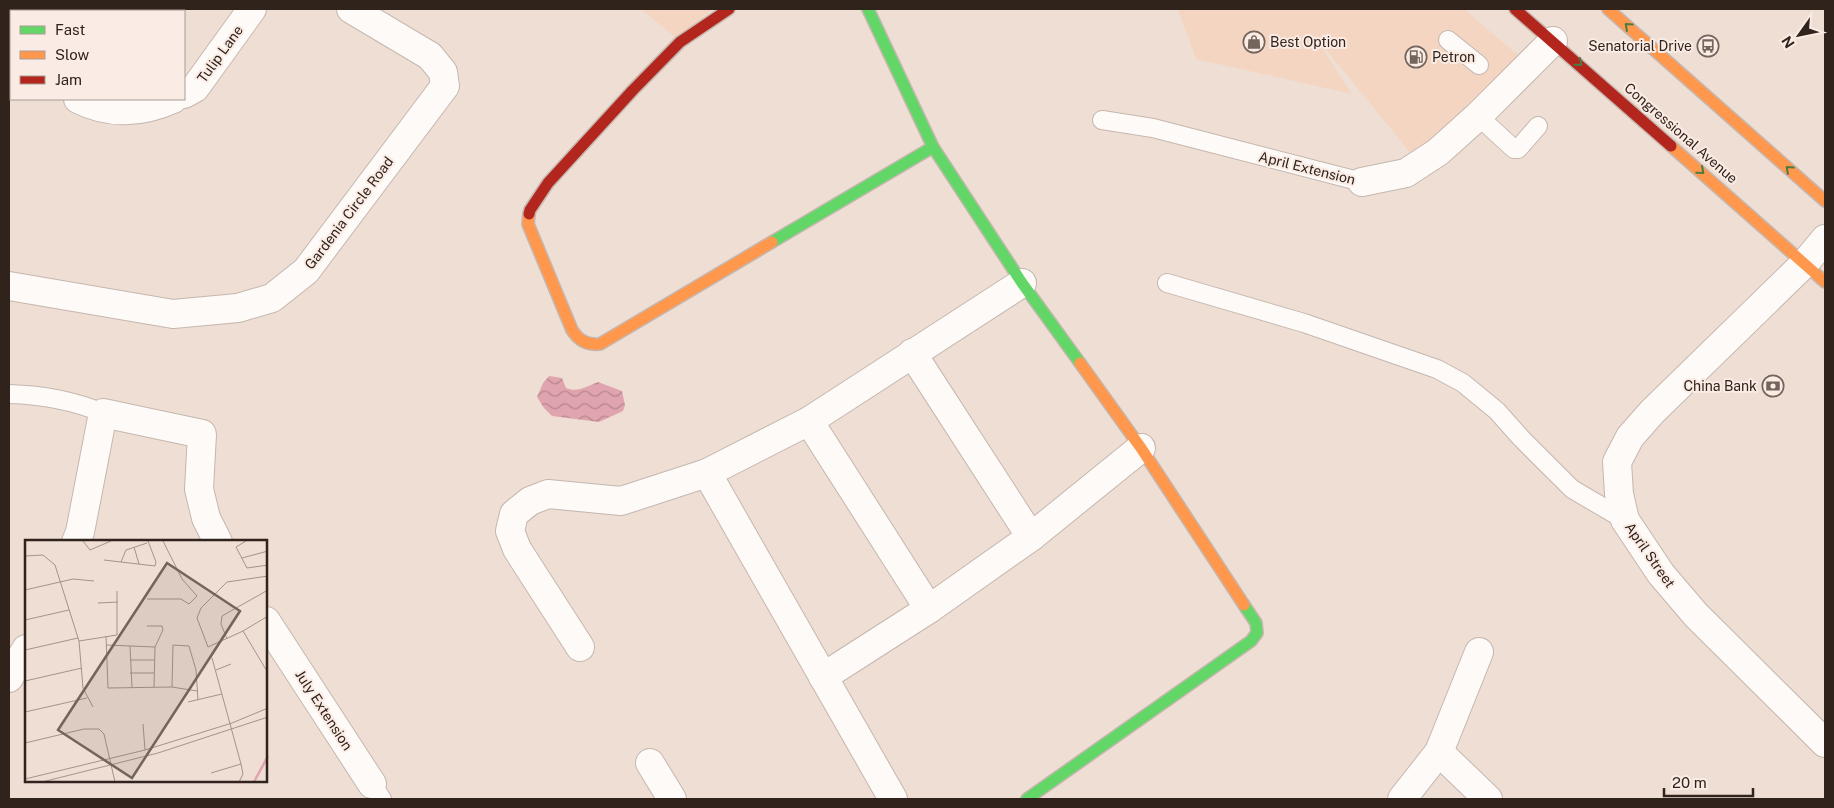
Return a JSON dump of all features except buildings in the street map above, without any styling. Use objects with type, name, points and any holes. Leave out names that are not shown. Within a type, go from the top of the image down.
[{"type":"street","name":"Tulip Lane","points":[[185,93],[195,88],[252,9]]},
{"type":"street","name":"Gardenia Circle Road","points":[[9,286],[173,314],[238,308],[272,298],[306,271],[445,86],[443,72],[430,56],[351,9]]},
{"type":"street","points":[[729,9],[680,42],[633,90],[548,183],[530,210],[528,224],[577,338],[593,345],[600,344],[933,147]]},
{"type":"street","points":[[868,9],[933,147],[1022,283],[1141,448],[1256,623],[1257,633],[1251,641],[1027,799]]},
{"type":"street","name":"Congressional Avenue","points":[[1515,9],[1805,262],[1825,282]]},
{"type":"street","points":[[1608,9],[1825,202]]},
{"type":"street","name":"April Extension","points":[[1362,182],[1406,173],[1438,152],[1478,116],[1553,41]]},
{"type":"street","points":[[80,100],[92,106],[129,112],[157,107],[171,100]]},
{"type":"street","name":"April Street","points":[[1825,239],[1805,262],[1659,405],[1630,437],[1617,462],[1619,494],[1625,520],[1634,537],[1661,574],[1696,616],[1825,743]]},
{"type":"street","points":[[580,647],[517,549],[510,531],[514,514],[530,501],[548,494],[621,501],[707,473],[809,421],[1022,283]]},
{"type":"street","points":[[912,353],[1031,537]]},
{"type":"street","points":[[77,540],[80,532],[103,413],[202,434],[198,489],[206,518],[217,540]]},
{"type":"street","points":[[809,421],[929,608]]},
{"type":"street","points":[[823,677],[929,608],[1031,537],[1141,448]]},
{"type":"street","points":[[707,473],[893,799]]},
{"type":"street","name":"July Extension","points":[[268,624],[377,792]]},
{"type":"street","points":[[9,678],[25,651]]},
{"type":"street","points":[[1402,799],[1438,752],[1479,652]]},
{"type":"street","points":[[1438,752],[1488,799]]},
{"type":"street","points":[[650,763],[672,799]]},
{"type":"lane","points":[[1448,40],[1478,65]]},
{"type":"lane","points":[[1478,116],[1514,149],[1518,149],[1538,126]]},
{"type":"lane","name":"April Extension","points":[[1102,120],[1153,128],[1362,182]]},
{"type":"lane","points":[[1167,283],[1304,323],[1437,368],[1463,383],[1497,411],[1572,489],[1625,520]]},
{"type":"lane","points":[[9,394],[51,397],[83,404],[103,413]]},
{"type":"shaded area","points":[[84,9],[160,9],[160,10]]},
{"type":"shaded area","points":[[641,9],[713,9],[676,38]]},
{"type":"shaded area","points":[[1178,9],[1464,9],[1520,57],[1417,161],[1311,31],[1352,94],[1196,59]]},
{"type":"water","points":[[549,376],[562,378],[566,388],[570,389],[575,390],[598,382],[622,391],[625,405],[623,411],[599,422],[552,416],[537,397],[543,383]]},
{"type":"traffic: fast","points":[[868,9],[933,147],[1022,283],[1080,363]]},
{"type":"traffic: fast","points":[[772,242],[933,147]]},
{"type":"traffic: fast","points":[[1027,799],[1251,641],[1257,633],[1256,623],[1244,605]]},
{"type":"traffic: slow","points":[[1608,9],[1825,201]]},
{"type":"traffic: slow","points":[[1671,146],[1825,282]]},
{"type":"traffic: slow","points":[[529,214],[528,224],[572,330],[581,340],[591,344],[600,344],[772,242]]},
{"type":"traffic: slow","points":[[1080,363],[1141,448],[1244,605]]},
{"type":"traffic: jam","points":[[529,214],[548,183],[633,90],[680,42],[729,9]]},
{"type":"traffic: jam","points":[[1515,9],[1671,146]]},
{"type":"place","name":"Best Option","points":[[1254,42]]},
{"type":"place","name":"Senatorial Drive","points":[[1708,46]]},
{"type":"place","name":"Petron","points":[[1416,57]]},
{"type":"place","name":"China Bank","points":[[1773,386]]}]
